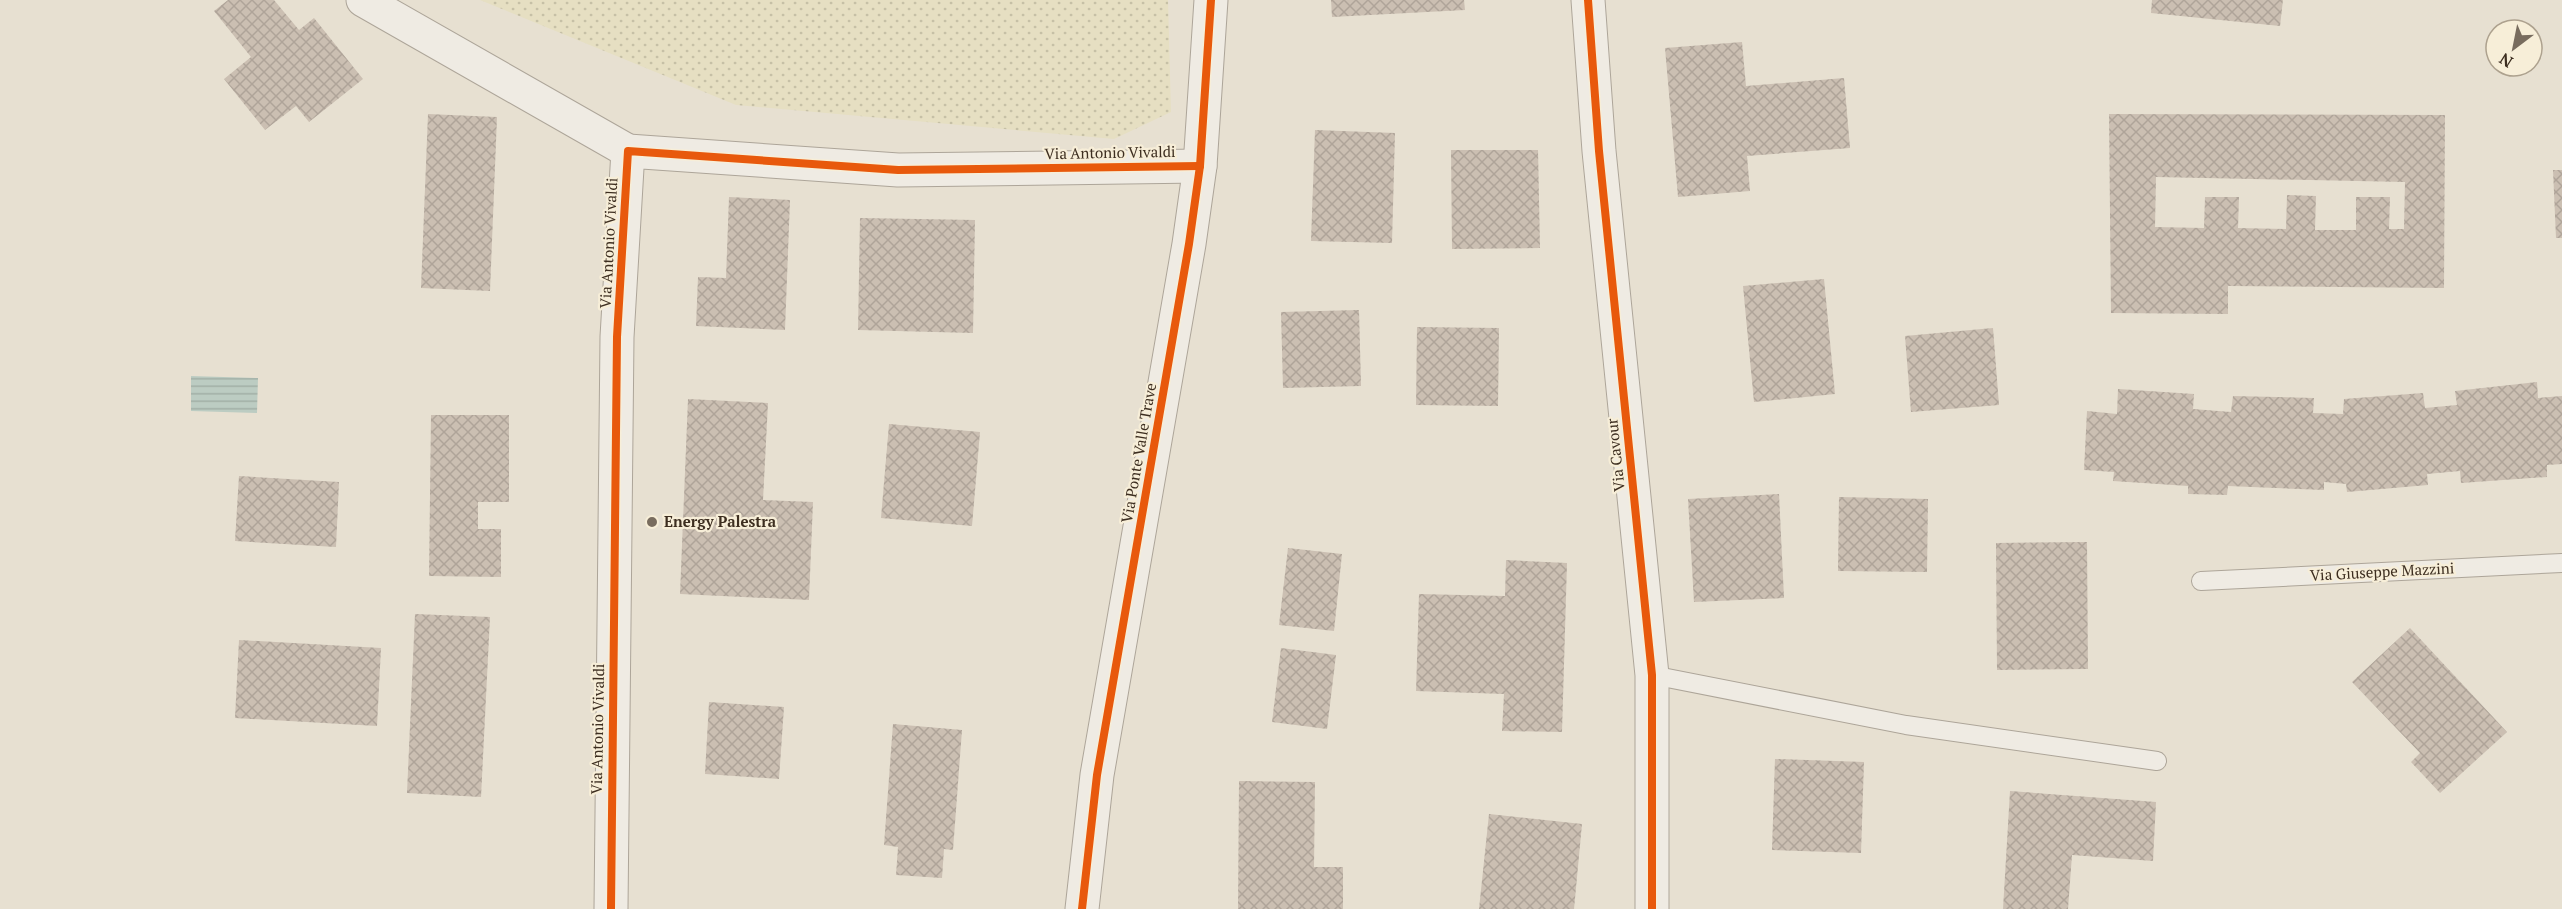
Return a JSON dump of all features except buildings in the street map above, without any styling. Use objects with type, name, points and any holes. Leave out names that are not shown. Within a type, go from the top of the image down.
[{"type":"street","points":[[363,0],[628,151]]},
{"type":"street","name":"Via Ponte Valle Trave","points":[[1082,909],[1097,775],[1187,255],[1200,166],[1211,0]]},
{"type":"street","name":"Via Cavour","points":[[1588,0],[1599,151],[1652,675],[1652,909]]},
{"type":"street","name":"Via Antonio Vivaldi","points":[[611,909],[617,338],[628,151],[898,170],[1200,166]]},
{"type":"lane","name":"Via Giuseppe Mazzini","points":[[2201,581],[2562,563]]},
{"type":"lane","points":[[1652,675],[1906,725],[2157,761]]},
{"type":"shaded area","points":[[480,0],[1168,0],[1171,112],[1114,139],[736,105]]},
{"type":"shaded area","points":[[191,376],[258,378],[257,413],[191,411]]},
{"type":"cycle path","points":[[1082,909],[1097,775],[1189,244],[1200,166],[1211,0]]},
{"type":"cycle path","points":[[1588,0],[1599,151],[1652,675],[1652,909]]},
{"type":"cycle path","points":[[611,909],[617,337],[628,151],[898,170],[1200,166]]},
{"type":"place","name":"Energy Palestra","points":[[652,522]]}]
